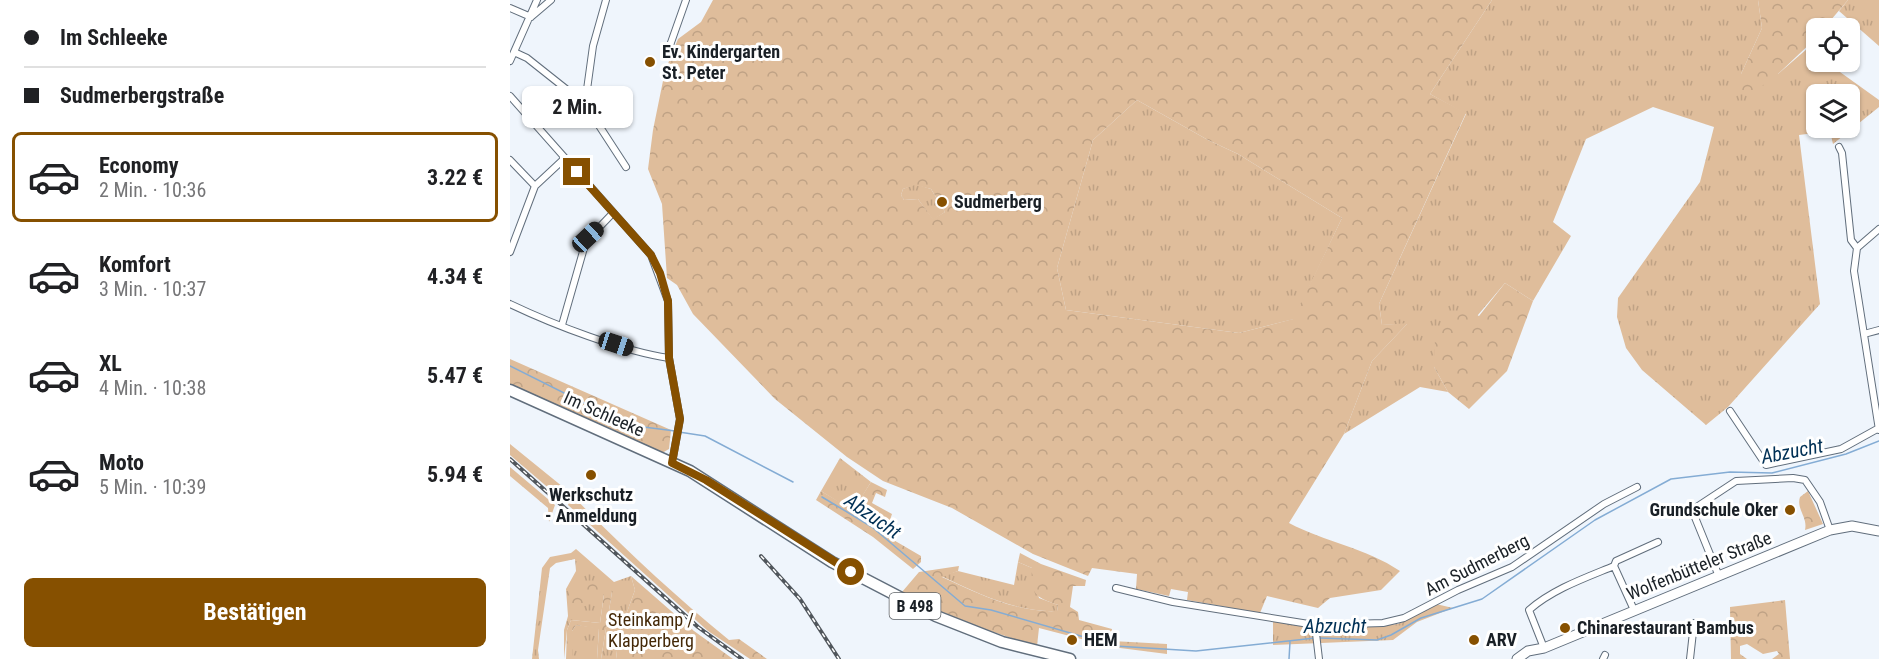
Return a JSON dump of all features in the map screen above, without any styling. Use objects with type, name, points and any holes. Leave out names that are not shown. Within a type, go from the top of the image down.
[{"type":"main road","name":"Im Schleeke","points":[[510,390],[706,480],[832,562],[893,595],[979,634],[1070,659]]},
{"type":"main road","name":"Wolfenbütteler Straße","points":[[1516,659],[1522,654],[1544,648],[1718,574],[1830,530],[1852,526],[1879,531]]},
{"type":"main road","name":"Wolfenbütteler Straße","points":[[1522,659],[1534,651]]},
{"type":"street","points":[[510,61],[537,0]]},
{"type":"street","points":[[531,17],[551,0]]},
{"type":"street","points":[[585,104],[593,46],[606,0]]},
{"type":"street","points":[[668,51],[686,0]]},
{"type":"street","points":[[510,8],[531,17]]},
{"type":"street","points":[[514,52],[527,58],[585,104],[626,167]]},
{"type":"street","points":[[510,96],[651,255],[660,273],[669,310],[669,358],[680,426],[672,463]]},
{"type":"street","points":[[1839,147],[1842,153],[1851,240],[1857,248]]},
{"type":"street","points":[[510,252],[535,186],[565,158]]},
{"type":"street","points":[[510,160],[535,186]]},
{"type":"street","points":[[562,325],[588,237],[614,213]]},
{"type":"street","points":[[1730,411],[1766,465],[1841,449],[1879,429],[1854,271],[1857,248],[1879,229]]},
{"type":"street","points":[[510,304],[562,325],[649,355],[669,358]]},
{"type":"street","points":[[1864,334],[1879,330]]},
{"type":"street","points":[[1718,574],[1692,510],[1736,481],[1793,478],[1805,480],[1820,502],[1830,530]]},
{"type":"street","name":"Am Sudmerberg","points":[[1116,588],[1173,602],[1316,628],[1383,623],[1404,618],[1458,590],[1512,567],[1604,504],[1637,487]]},
{"type":"street","points":[[1544,648],[1529,610],[1545,598],[1614,566],[1616,561],[1658,542]]},
{"type":"street","points":[[1614,566],[1634,610]]},
{"type":"street","points":[[1690,659],[1694,623]]},
{"type":"street","points":[[1316,628],[1319,659]]},
{"type":"green space","points":[[713,0],[1492,0],[1430,94],[1466,113],[1379,304],[1382,325],[1408,323],[1372,361],[1344,434],[1289,523],[1373,556],[1400,571],[1381,590],[1330,598],[1318,608],[1267,596],[1260,613],[1187,600],[1188,592],[1171,589],[1169,596],[1136,589],[1137,574],[1092,568],[1088,576],[1033,554],[952,508],[883,481],[847,457],[775,399],[693,314],[677,285],[667,278],[662,204],[648,169],[653,130],[665,71],[678,39],[701,22]],"holes":[[[1137,100],[1238,154],[1342,218],[1293,319],[1239,333],[1066,310],[1057,268],[1093,140]],[[915,185],[931,189],[945,212],[933,219],[918,199],[904,200],[901,195],[903,189]]]},
{"type":"green space","points":[[1492,0],[1758,0],[1762,28],[1741,74],[1778,74],[1806,50],[1806,72],[1840,72],[1857,84],[1806,84],[1806,134],[1799,135],[1820,304],[1728,407],[1706,425],[1642,370],[1626,348],[1617,317],[1618,298],[1700,182],[1714,127],[1653,107],[1586,139],[1553,222],[1571,236],[1533,301],[1505,283],[1434,367],[1448,392],[1420,387],[1344,434],[1372,361],[1407,324],[1382,325],[1379,304],[1466,114],[1430,94]]},
{"type":"green space","points":[[1758,0],[1848,0],[1833,18],[1806,18],[1806,47],[1778,74],[1750,95],[1740,89],[1741,74],[1762,28]]},
{"type":"green space","points":[[1848,0],[1879,0],[1879,46],[1860,29],[1860,18],[1847,18],[1839,11]]},
{"type":"green space","points":[[1860,86],[1879,100],[1879,107],[1860,122]]},
{"type":"green space","points":[[1137,100],[1238,154],[1342,218],[1294,319],[1239,333],[1066,310],[1057,268],[1093,140]]},
{"type":"green space","points":[[1832,138],[1840,138],[1833,144]]},
{"type":"green space","points":[[915,184],[931,189],[945,212],[933,220],[918,199],[904,200],[901,195],[903,189]]},
{"type":"green space","points":[[1505,283],[1533,301],[1507,371],[1469,409],[1448,392],[1434,367],[1435,338],[1462,306],[1479,316]]},
{"type":"green space","points":[[510,359],[671,430],[669,449],[662,453],[510,385]]},
{"type":"green space","points":[[510,444],[563,487],[559,497],[510,455]]},
{"type":"green space","points":[[840,458],[871,482],[853,511],[821,491]]},
{"type":"green space","points":[[510,467],[555,505],[549,522],[548,508],[510,476]]},
{"type":"green space","points":[[871,482],[887,490],[885,497],[876,493],[872,503],[892,514],[885,535],[921,556],[921,562],[913,569],[873,537],[816,500],[821,491],[853,510]]},
{"type":"green space","points":[[1808,491],[1823,524],[1805,530],[1805,521],[1799,501],[1800,497]]},
{"type":"green space","points":[[571,494],[648,570],[708,623],[729,640],[739,639],[767,659],[750,659],[708,631],[568,505]]},
{"type":"green space","points":[[576,549],[614,582],[631,576],[635,590],[619,634],[616,659],[601,659],[612,592],[579,586],[569,588],[604,594],[600,623],[571,620],[567,630],[564,659],[564,630],[568,616],[566,589],[576,571],[575,559],[556,563],[550,568],[538,650],[539,659],[532,659],[542,568],[550,557],[571,553]]},
{"type":"green space","points":[[1020,553],[1041,564],[1086,580],[1085,586],[1073,586],[1070,607],[1078,612],[1079,620],[1112,629],[1112,641],[1167,644],[1167,654],[1112,647],[1039,628],[1037,646],[968,623],[902,592],[919,572],[959,566],[958,571],[942,577],[1012,605],[1042,611],[1057,611],[1058,605],[1039,597],[1033,589],[1032,568],[1018,562]]},
{"type":"green space","points":[[1018,562],[1032,568],[1039,598],[1058,605],[1057,611],[1027,609],[998,601],[941,576],[958,571],[1014,585]]},
{"type":"green space","points":[[578,574],[581,575],[579,586],[604,580],[612,592],[601,659],[597,659],[599,629],[576,625],[572,631],[572,659],[566,659],[567,630],[571,620],[600,623],[604,594],[585,606],[570,603],[569,588]]},
{"type":"green space","name":"Steinkamp / Klapperberg","points":[[631,576],[694,631],[733,659],[616,659],[619,634],[635,590]]},
{"type":"green space","points":[[1785,600],[1790,659],[1772,659],[1779,654],[1777,651],[1763,654],[1747,644],[1740,646],[1740,654],[1747,659],[1731,659],[1730,607]]},
{"type":"green space","points":[[1436,604],[1453,608],[1417,622],[1393,640],[1273,645],[1273,621],[1339,629],[1398,624]]},
{"type":"green space","points":[[576,625],[599,628],[597,659],[572,659],[572,631]]},
{"type":"waterway","name":"Abzucht","points":[[510,366],[628,425],[675,431]]},
{"type":"waterway","name":"Abzucht","points":[[679,432],[705,436],[793,482]]},
{"type":"waterway","name":"Abzucht","points":[[1319,638],[1377,640],[1421,618],[1482,599],[1595,520],[1671,479],[1730,472],[1772,473],[1846,454],[1879,441]]},
{"type":"waterway","name":"Abzucht","points":[[822,497],[872,527],[965,606],[991,610],[1115,646],[1196,651],[1315,638]]},
{"type":"waterway","points":[[1289,659],[1290,642]]},
{"type":"railway","points":[[510,459],[698,627],[742,659]]},
{"type":"railway","points":[[761,556],[800,599],[839,659]]},
{"type":"place","name":"Ev. Kindergarten St. Peter","points":[[650,62]]},
{"type":"place","name":"Sudmerberg","points":[[942,202]]},
{"type":"place","name":"Werkschutz - Anmeldung","points":[[591,475]]},
{"type":"place","name":"Grundschule Oker","points":[[1790,510]]},
{"type":"place","name":"Chinarestaurant Bambus","points":[[1565,628]]},
{"type":"place","name":"HEM","points":[[1072,640]]},
{"type":"place","name":"ARV","points":[[1474,640]]},
{"type":"route","points":[[577,172],[651,255],[660,273],[668,301],[669,358],[680,419],[672,463],[706,480],[775,526],[851,572]]}]
